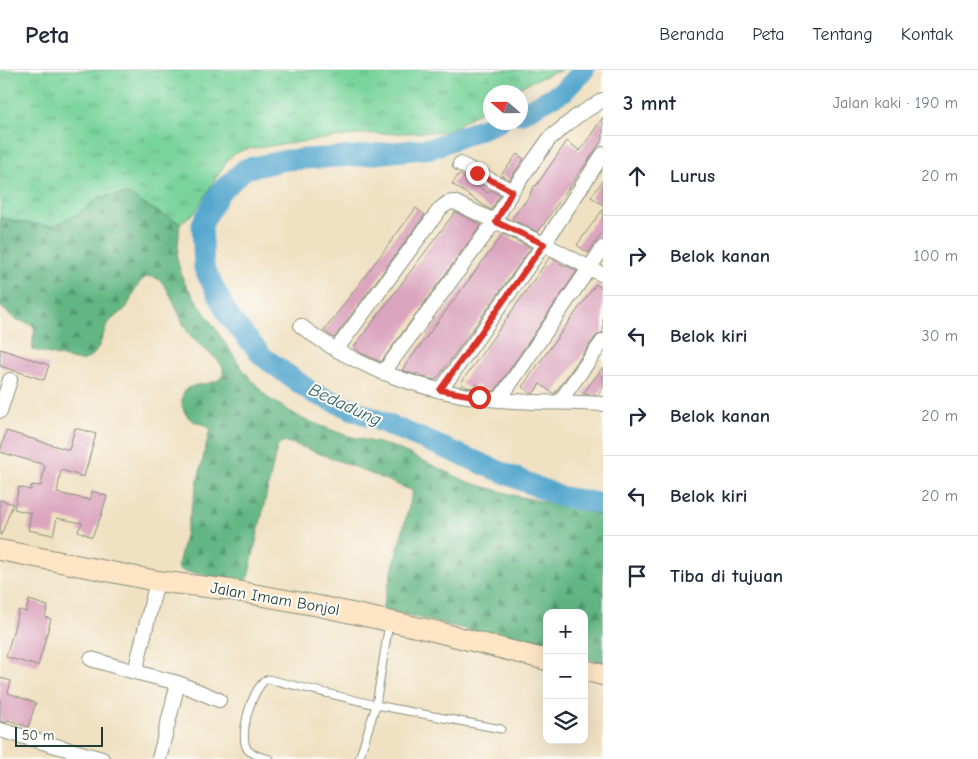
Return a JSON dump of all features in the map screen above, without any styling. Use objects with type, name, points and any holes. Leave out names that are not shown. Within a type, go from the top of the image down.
[{"type":"street","points":[[382,373],[496,222],[512,191],[550,138],[576,116],[603,100]]},
{"type":"street","points":[[440,390],[544,244],[603,154]]},
{"type":"street","points":[[460,164],[512,191]]},
{"type":"street","points":[[336,350],[445,204],[450,202],[454,202],[544,244],[603,276]]},
{"type":"street","points":[[499,400],[603,248]]},
{"type":"street","points":[[301,326],[336,350],[382,373],[440,390],[499,400],[603,404]]},
{"type":"street","points":[[560,401],[603,341]]},
{"type":"street","points":[[0,411],[10,380]]},
{"type":"street","name":"Jalan Imam Bonjol","points":[[0,550],[157,581],[231,590],[389,621],[543,659]]},
{"type":"street","points":[[135,672],[157,581]]},
{"type":"street","points":[[91,658],[178,683],[219,700]]},
{"type":"street","points":[[588,671],[603,675]]},
{"type":"street","points":[[160,759],[178,683]]},
{"type":"street","points":[[0,730],[102,759]]},
{"type":"lane","points":[[360,759],[376,705],[389,621]]},
{"type":"lane","points":[[270,759],[254,754],[246,745],[244,738],[253,697],[264,680],[268,679],[376,705],[501,729]]},
{"type":"green space","points":[[0,70],[562,70],[524,85],[483,85],[483,109],[450,130],[362,134],[246,149],[236,153],[228,159],[195,212],[180,223],[128,194],[100,197],[76,215],[53,226],[18,222],[0,217]]},
{"type":"green space","points":[[128,194],[180,223],[177,259],[184,282],[244,371],[268,398],[303,419],[345,435],[394,447],[468,482],[517,496],[603,515],[603,663],[588,659],[588,609],[543,609],[543,648],[382,609],[413,491],[291,443],[283,442],[277,447],[248,578],[245,581],[239,582],[179,570],[178,565],[210,429],[191,420],[184,412],[183,395],[190,387],[213,382],[221,378],[223,367],[192,337],[166,288],[158,279],[152,277],[147,277],[138,284],[126,307],[107,325],[97,350],[87,359],[80,361],[33,350],[35,330],[33,325],[15,319],[0,306],[0,217],[18,222],[53,226],[76,215],[100,197]]},
{"type":"building","points":[[603,117],[603,139],[538,232],[513,220],[535,185],[567,141],[580,151]]},
{"type":"building","points":[[517,154],[524,159],[509,180],[501,175]]},
{"type":"building","points":[[459,174],[488,193],[490,190],[500,195],[491,210],[452,184]]},
{"type":"building","points":[[603,180],[603,205],[591,197]]},
{"type":"building","points":[[416,208],[425,215],[334,338],[324,331]]},
{"type":"building","points":[[603,209],[603,231],[588,253],[577,245]]},
{"type":"building","points":[[455,212],[481,225],[381,362],[361,353],[354,347]]},
{"type":"building","points":[[503,234],[531,248],[439,376],[435,380],[402,370]]},
{"type":"building","points":[[550,257],[566,267],[577,271],[495,391],[483,389],[476,384],[473,388],[466,387],[461,383]]},
{"type":"building","points":[[596,284],[603,289],[603,332],[596,336],[554,394],[540,384],[534,393],[530,393],[522,387]]},
{"type":"building","points":[[0,349],[49,365],[44,380],[0,366]]},
{"type":"building","points":[[603,367],[603,388],[598,395],[583,394]]},
{"type":"building","points":[[75,428],[96,434],[84,477],[61,470],[57,493],[90,500],[92,491],[107,496],[92,537],[78,531],[82,523],[57,518],[53,535],[28,530],[31,513],[14,509],[19,487],[31,490],[32,485],[41,486],[45,465],[0,452],[6,431],[69,450]]},
{"type":"building","points":[[0,500],[13,504],[1,535],[0,535]]},
{"type":"building","points":[[29,600],[48,606],[45,617],[51,619],[38,666],[6,657],[19,610],[26,612]]},
{"type":"building","points":[[0,678],[11,681],[8,693],[36,703],[28,727],[8,720],[6,723],[0,721]]},
{"type":"waterway","name":"Bedadung","points":[[528,110],[564,91],[584,70]]},
{"type":"waterway","name":"Bedadung","points":[[483,128],[432,148],[357,156],[286,160],[245,169],[220,192],[202,224],[204,268],[229,317],[263,357],[313,393],[559,496],[603,504]]},
{"type":"route","points":[[477,173],[512,191],[496,222],[544,244],[440,390],[479,397]]}]
